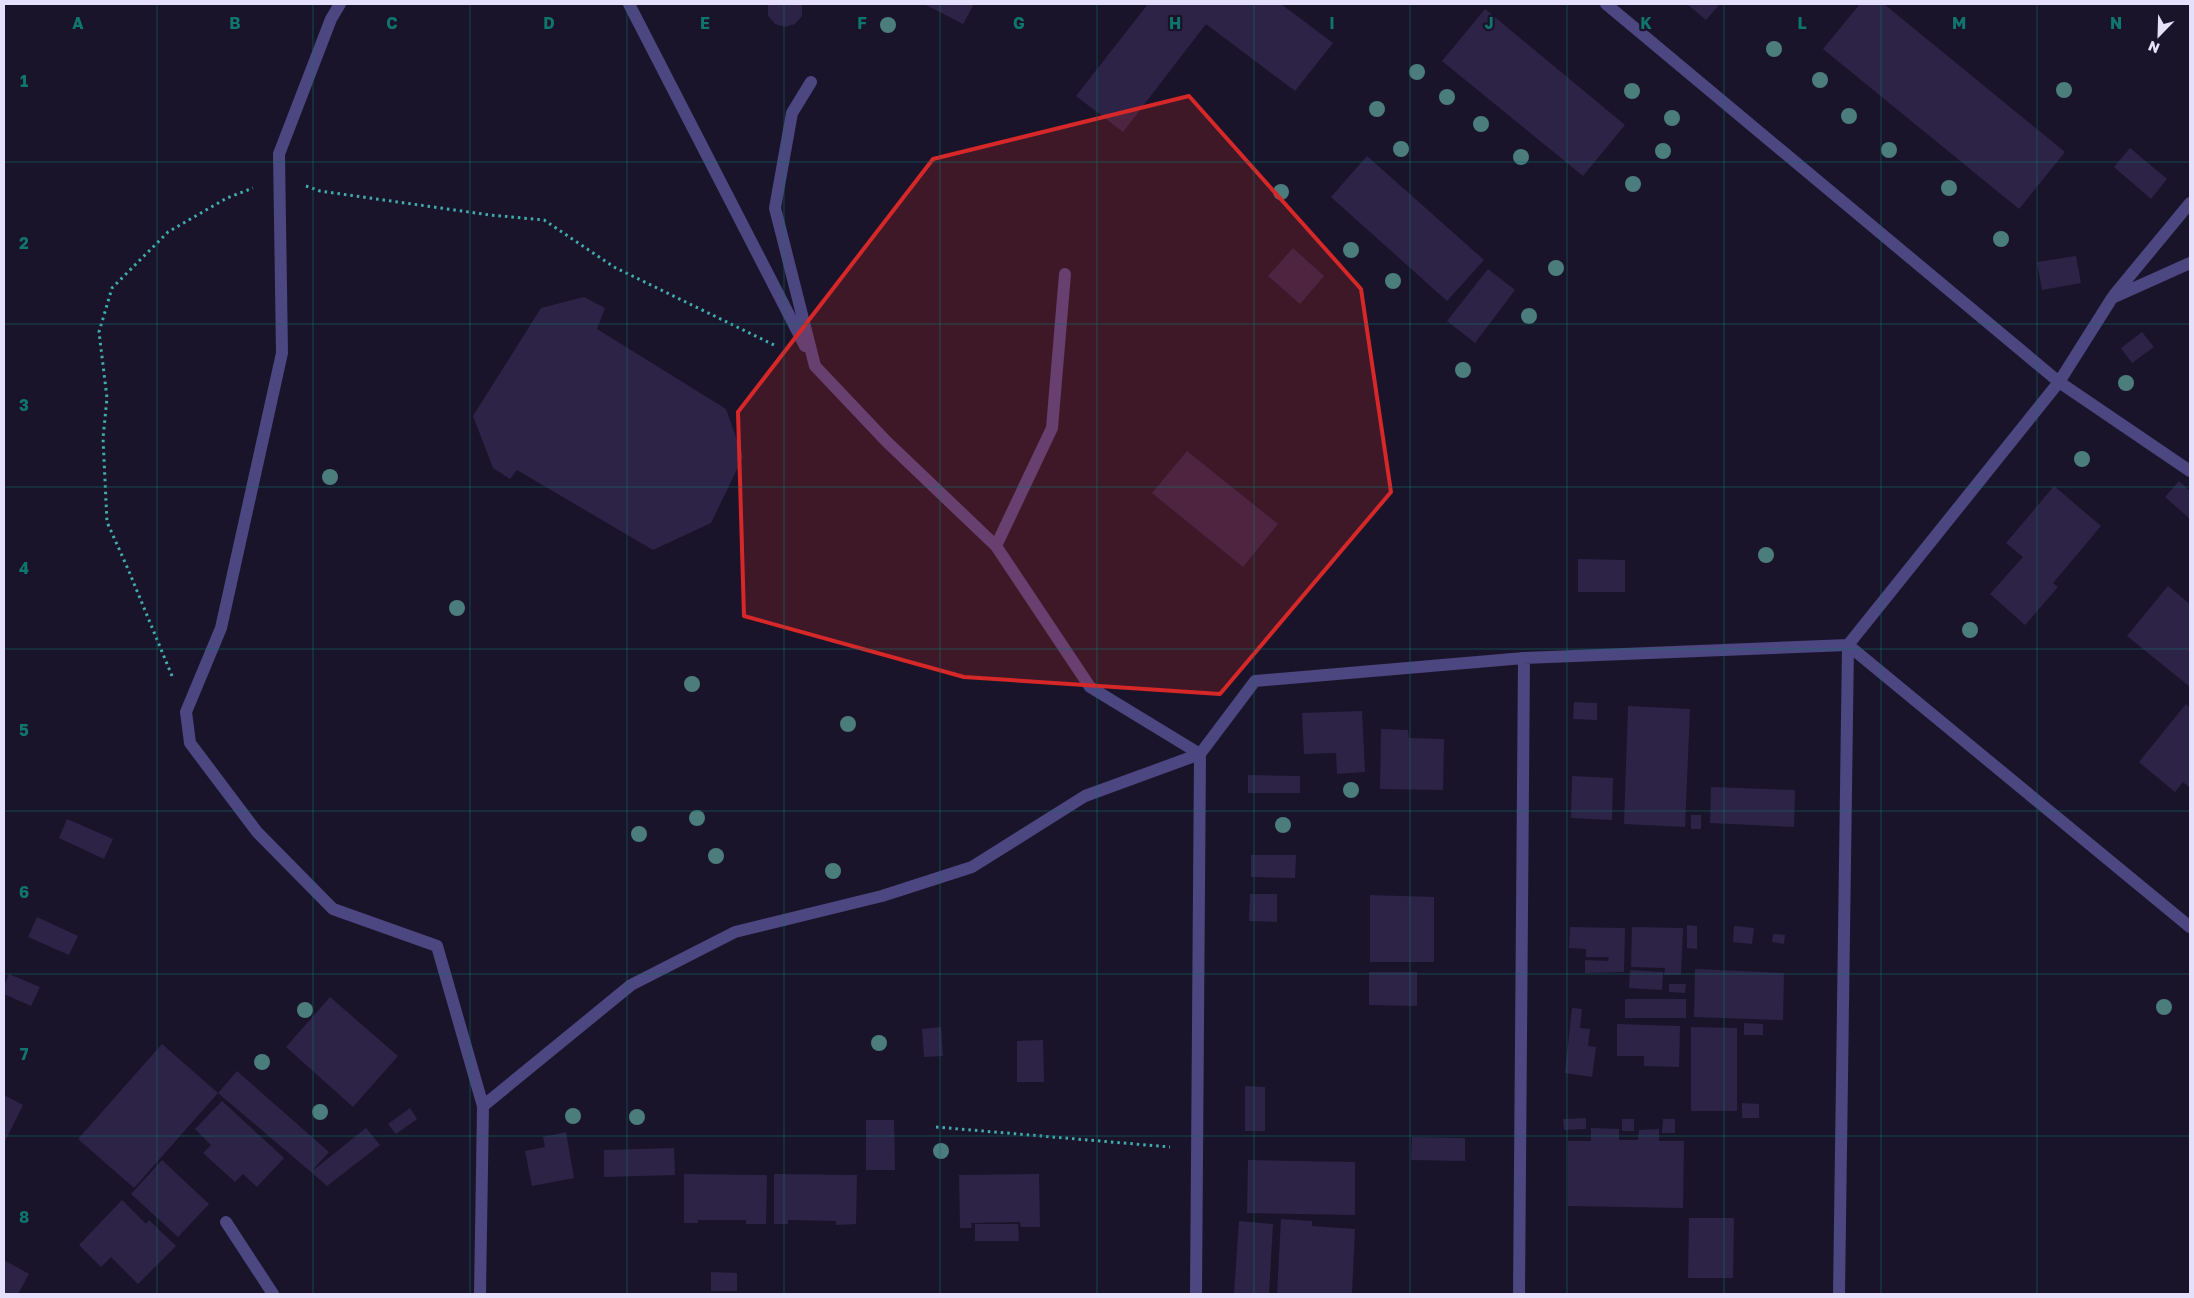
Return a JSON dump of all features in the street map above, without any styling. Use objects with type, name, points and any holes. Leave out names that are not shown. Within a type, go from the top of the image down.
[{"type":"street","points":[[340,4],[331,19],[279,154],[282,353],[221,628],[186,712],[190,743],[257,832],[333,910],[437,946],[484,1106],[480,1294]]},
{"type":"street","points":[[629,4],[815,366],[886,441],[996,546],[1090,688],[1200,754]]},
{"type":"street","points":[[1606,4],[2059,382],[2190,471]]},
{"type":"street","points":[[811,82],[792,113],[775,208],[815,366]]},
{"type":"street","points":[[1839,1294],[1848,645],[2059,382],[2112,298],[2190,202]]},
{"type":"street","points":[[2112,298],[2190,264]]},
{"type":"street","points":[[996,546],[1052,428],[1065,274]]},
{"type":"street","points":[[484,1106],[631,985],[735,932],[882,896],[972,866],[1085,796],[1200,754],[1255,681],[1524,658],[1848,645],[2190,927]]},
{"type":"street","points":[[1519,1294],[1524,658]]},
{"type":"street","points":[[1196,1294],[1200,754]]},
{"type":"street","points":[[226,1222],[273,1294]]},
{"type":"path","points":[[186,712],[107,522],[103,438],[107,398],[99,332],[112,288],[168,232],[226,198],[279,178],[320,191],[544,220],[614,267],[815,366]]},
{"type":"path","points":[[936,1127],[1198,1150]]},
{"type":"highlighted area","points":[[1189,96],[1361,289],[1391,492],[1220,694],[964,677],[744,616],[738,412],[933,159]]},
{"type":"building","points":[[768,4],[802,4],[802,16],[795,24],[785,27],[775,24],[768,16]]},
{"type":"building","points":[[924,4],[974,4],[963,24]]},
{"type":"building","points":[[1148,4],[1281,4],[1333,43],[1295,91],[1206,24],[1123,132],[1076,96]]},
{"type":"building","points":[[1687,4],[1720,4],[1706,20]]},
{"type":"building","points":[[1860,4],[1884,4],[2065,152],[2019,209],[1823,49]]},
{"type":"building","points":[[1485,9],[1625,125],[1583,176],[1442,61]]},
{"type":"building","points":[[2130,148],[2167,179],[2151,199],[2114,167]]},
{"type":"building","points":[[1367,156],[1484,260],[1447,301],[1331,197]]},
{"type":"building","points":[[1293,248],[1324,276],[1300,304],[1268,276]]},
{"type":"building","points":[[2076,256],[2081,283],[2042,290],[2037,262]]},
{"type":"building","points":[[1488,269],[1515,290],[1475,343],[1447,321]]},
{"type":"building","points":[[584,297],[605,308],[597,329],[726,409],[743,457],[711,523],[653,550],[517,470],[510,479],[493,468],[473,416],[541,308]]},
{"type":"building","points":[[2142,332],[2154,347],[2132,363],[2121,348]]},
{"type":"building","points":[[1187,451],[1278,524],[1243,567],[1152,493]]},
{"type":"building","points":[[2179,481],[2190,491],[2190,519],[2165,497]]},
{"type":"building","points":[[2054,486],[2101,526],[2053,583],[2058,587],[2025,625],[1990,594],[2023,557],[2006,543]]},
{"type":"building","points":[[1578,559],[1625,560],[1625,592],[1578,592]]},
{"type":"building","points":[[2168,586],[2190,604],[2190,687],[2127,636]]},
{"type":"building","points":[[1574,702],[1597,703],[1597,720],[1573,719]]},
{"type":"building","points":[[2186,704],[2190,708],[2190,788],[2183,782],[2175,792],[2139,762]]},
{"type":"building","points":[[1628,706],[1690,709],[1685,827],[1624,824]]},
{"type":"building","points":[[1362,711],[1365,772],[1337,774],[1336,753],[1304,754],[1302,713]]},
{"type":"building","points":[[1381,729],[1408,730],[1409,738],[1444,739],[1443,790],[1380,789]]},
{"type":"building","points":[[1248,775],[1300,776],[1300,793],[1248,793]]},
{"type":"building","points":[[1572,776],[1613,778],[1612,820],[1571,818]]},
{"type":"building","points":[[1711,787],[1795,790],[1794,827],[1710,823]]},
{"type":"building","points":[[1691,815],[1701,815],[1701,829],[1691,829]]},
{"type":"building","points":[[67,819],[113,839],[104,859],[59,838]]},
{"type":"building","points":[[1251,855],[1296,855],[1295,878],[1251,877]]},
{"type":"building","points":[[1250,894],[1277,894],[1277,922],[1249,921]]},
{"type":"building","points":[[1370,895],[1434,897],[1434,962],[1370,962]]},
{"type":"building","points":[[37,917],[78,936],[69,955],[28,937]]},
{"type":"building","points":[[1687,925],[1697,926],[1697,949],[1687,948]]},
{"type":"building","points":[[1734,926],[1754,928],[1752,944],[1733,942]]},
{"type":"building","points":[[1570,927],[1625,928],[1624,972],[1585,973],[1585,960],[1608,961],[1609,957],[1586,957],[1586,949],[1569,948]]},
{"type":"building","points":[[1632,927],[1683,928],[1681,975],[1664,975],[1665,968],[1631,967]]},
{"type":"building","points":[[1773,934],[1785,935],[1784,944],[1772,942]]},
{"type":"building","points":[[1695,969],[1784,973],[1783,1020],[1694,1017]]},
{"type":"building","points":[[1630,970],[1663,972],[1662,990],[1629,988]]},
{"type":"building","points":[[1369,972],[1417,972],[1417,1006],[1369,1005]]},
{"type":"building","points":[[9,974],[40,987],[31,1006],[4,994],[4,986]]},
{"type":"building","points":[[1669,984],[1686,984],[1685,993],[1669,992]]},
{"type":"building","points":[[330,997],[398,1056],[353,1107],[286,1047]]},
{"type":"building","points":[[1625,999],[1686,999],[1686,1018],[1625,1018]]},
{"type":"building","points":[[1572,1008],[1582,1009],[1580,1028],[1590,1029],[1588,1046],[1596,1047],[1592,1077],[1565,1073]]},
{"type":"building","points":[[1744,1023],[1763,1024],[1763,1035],[1744,1035]]},
{"type":"building","points":[[1617,1024],[1680,1026],[1679,1067],[1644,1066],[1644,1056],[1617,1056]]},
{"type":"building","points":[[941,1027],[943,1056],[924,1057],[922,1029]]},
{"type":"building","points":[[1691,1027],[1737,1028],[1737,1111],[1691,1111]]},
{"type":"building","points":[[1043,1040],[1044,1082],[1017,1082],[1017,1041]]},
{"type":"building","points":[[162,1044],[218,1093],[134,1188],[78,1139]]},
{"type":"building","points":[[237,1071],[329,1152],[311,1172],[218,1093]]},
{"type":"building","points":[[1245,1086],[1265,1087],[1265,1131],[1245,1131]]},
{"type":"building","points":[[4,1095],[23,1105],[5,1141],[4,1140]]},
{"type":"building","points":[[222,1101],[284,1158],[257,1187],[243,1174],[235,1182],[203,1153],[211,1145],[195,1129]]},
{"type":"building","points":[[1742,1103],[1759,1104],[1759,1118],[1742,1118]]},
{"type":"building","points":[[410,1108],[417,1119],[396,1134],[388,1124]]},
{"type":"building","points":[[1586,1118],[1586,1129],[1564,1130],[1563,1119]]},
{"type":"building","points":[[1622,1119],[1634,1119],[1634,1131],[1622,1131]]},
{"type":"building","points":[[1663,1119],[1675,1119],[1675,1133],[1662,1133]]},
{"type":"building","points":[[866,1120],[894,1120],[895,1170],[866,1170]]},
{"type":"building","points":[[366,1128],[380,1145],[327,1186],[311,1172]]},
{"type":"building","points":[[1591,1128],[1619,1129],[1619,1140],[1638,1140],[1639,1130],[1659,1129],[1659,1141],[1684,1141],[1683,1208],[1568,1206],[1568,1141],[1591,1141]]},
{"type":"building","points":[[566,1132],[574,1178],[532,1186],[525,1151],[545,1147],[543,1137]]},
{"type":"building","points":[[1412,1137],[1465,1138],[1465,1161],[1411,1160]]},
{"type":"building","points":[[674,1148],[675,1175],[604,1177],[604,1150]]},
{"type":"building","points":[[162,1160],[209,1204],[178,1237],[131,1194]]},
{"type":"building","points":[[1248,1160],[1355,1162],[1355,1215],[1247,1213]]},
{"type":"building","points":[[684,1174],[767,1175],[766,1224],[746,1224],[746,1220],[698,1220],[698,1223],[684,1223]]},
{"type":"building","points":[[774,1174],[857,1175],[856,1224],[836,1225],[836,1221],[788,1220],[788,1224],[774,1224]]},
{"type":"building","points":[[1039,1174],[1040,1227],[1021,1227],[1020,1222],[971,1223],[972,1228],[960,1228],[959,1175]]},
{"type":"building","points":[[122,1200],[146,1224],[149,1220],[176,1246],[138,1284],[111,1257],[101,1267],[79,1245]]},
{"type":"building","points":[[1689,1218],[1734,1218],[1733,1278],[1688,1278]]},
{"type":"building","points":[[1281,1219],[1312,1221],[1312,1226],[1355,1229],[1352,1294],[1277,1294]]},
{"type":"building","points":[[1239,1221],[1273,1224],[1269,1294],[1234,1294]]},
{"type":"building","points":[[975,1224],[1018,1224],[1019,1241],[975,1241]]},
{"type":"building","points":[[4,1260],[29,1274],[18,1294],[4,1294]]},
{"type":"building","points":[[711,1272],[737,1273],[737,1291],[711,1291]]}]
